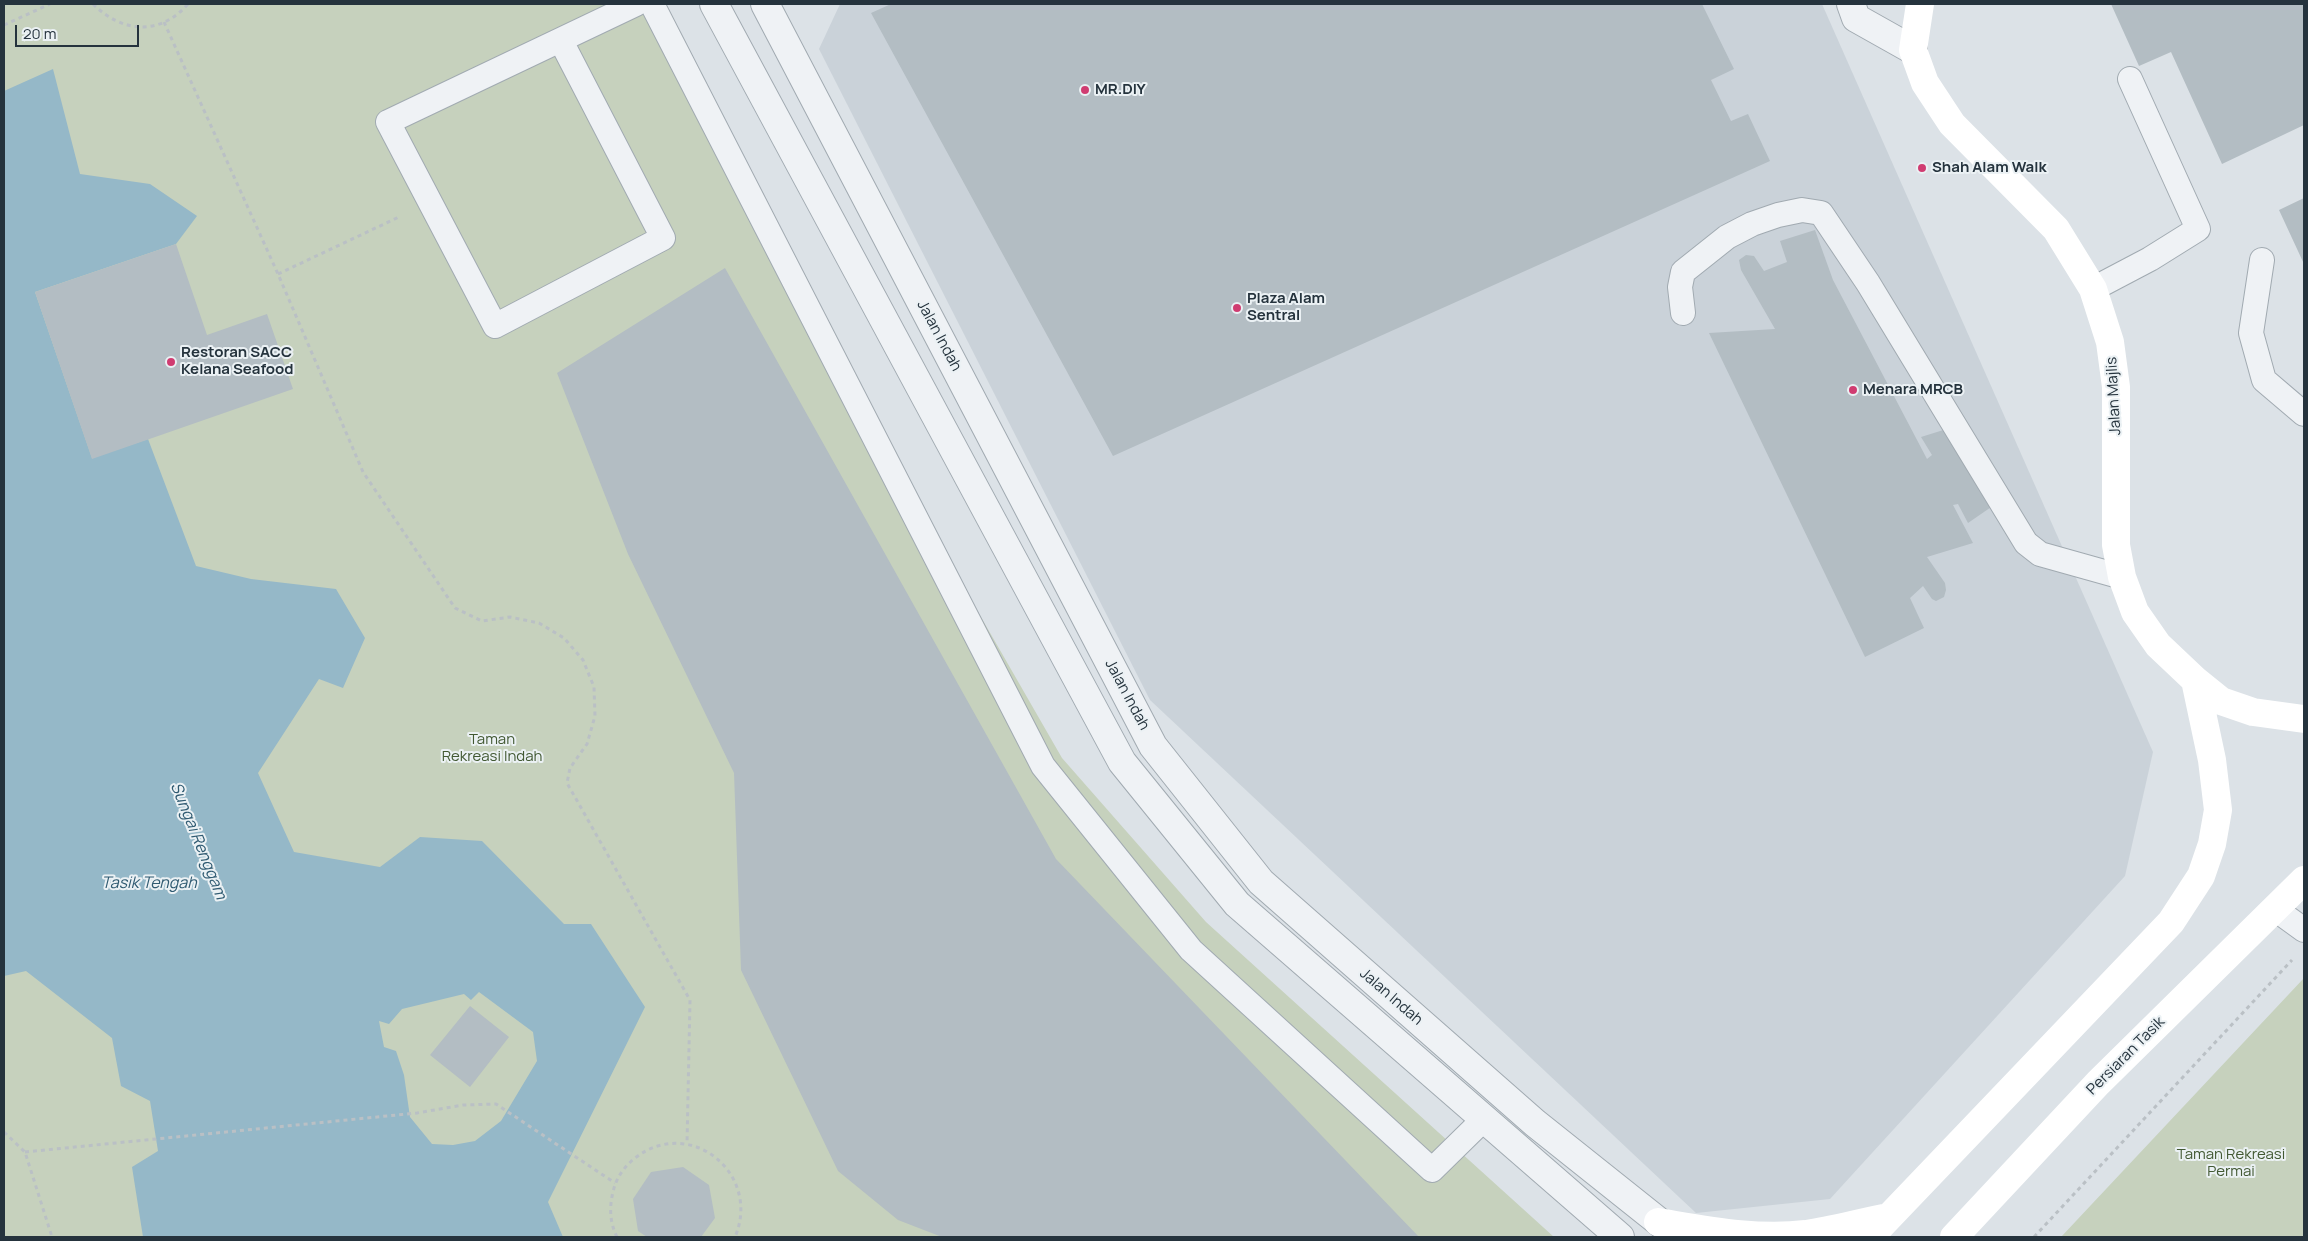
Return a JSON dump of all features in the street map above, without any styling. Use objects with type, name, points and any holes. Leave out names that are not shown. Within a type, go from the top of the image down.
[{"type":"main road","name":"Jalan Majlis","points":[[1920,4],[1913,50],[1925,83],[1952,124],[2056,229],[2093,289],[2110,342],[2116,387],[2116,545],[2122,577],[2136,612],[2158,645],[2195,680],[2221,701],[2253,712],[2304,719]]},
{"type":"main road","points":[[1870,1237],[2171,922],[2201,876],[2212,844],[2218,810],[2212,760],[2195,680]]},
{"type":"main road","name":"Persiaran Tasik","points":[[1954,1237],[2098,1082],[2304,880]]},
{"type":"main road","points":[[1668,1229],[1766,1236],[1806,1234],[1889,1217]]},
{"type":"street","name":"Jalan Indah","points":[[714,4],[1122,762],[1236,904],[1620,1237]]},
{"type":"street","name":"Jalan Indah","points":[[765,4],[1153,746],[1261,882],[1535,1123],[1668,1229]]},
{"type":"street","points":[[1850,9],[1913,50]]},
{"type":"lane","points":[[561,41],[663,238],[495,326],[429,204],[388,122],[636,4]]},
{"type":"lane","points":[[652,4],[1043,766],[1191,950],[1432,1170],[1484,1119]]},
{"type":"lane","points":[[2093,289],[2150,259],[2198,229],[2130,80]]},
{"type":"lane","points":[[1683,313],[1680,287],[1683,272],[1727,237],[1752,224],[1778,215],[1802,210],[1821,213],[1868,283],[2026,543],[2040,554],[2122,577]]},
{"type":"lane","points":[[2262,260],[2251,332],[2264,380],[2304,414]]},
{"type":"lane","points":[[2275,909],[2304,930]]},
{"type":"path","points":[[4,25],[50,4]]},
{"type":"path","points":[[93,4],[104,15],[132,26],[148,26],[164,22],[180,13],[188,4]]},
{"type":"path","points":[[164,22],[278,274],[363,472],[455,608],[482,621],[510,617],[539,623],[564,638],[583,660],[594,687],[595,716],[587,744],[570,768],[567,783],[690,1000],[687,1144]]},
{"type":"path","points":[[278,274],[429,204]]},
{"type":"path","points":[[2034,1237],[2298,954]]},
{"type":"path","points":[[25,1152],[417,1113],[463,1105],[496,1104],[615,1184]]},
{"type":"path","points":[[4,1132],[25,1152],[52,1237]]},
{"type":"path","points":[[616,1237],[612,1228],[610,1205],[615,1184],[627,1165],[644,1151],[665,1144],[687,1144],[708,1151],[725,1165],[737,1183],[742,1204],[740,1226],[735,1237]]},
{"type":"shaded area","points":[[840,4],[1822,4],[2153,752],[2125,876],[1830,1199],[1696,1213],[1150,700],[819,49]]},
{"type":"green space","name":"Taman Rekreasi Indah","points":[[4,4],[663,4],[920,511],[1062,758],[1206,922],[1554,1237],[4,1237]]},
{"type":"green space","name":"Taman Rekreasi Permai","points":[[2304,978],[2304,1237],[2061,1237]]},
{"type":"water","name":"Tasik Tengah","points":[[53,69],[80,174],[150,184],[197,216],[176,244],[35,292],[92,458],[148,439],[196,566],[251,579],[336,589],[365,638],[343,688],[319,679],[258,773],[294,852],[380,867],[420,837],[482,841],[564,924],[591,924],[645,1007],[548,1202],[563,1237],[143,1237],[132,1167],[158,1151],[150,1101],[121,1086],[112,1038],[26,971],[4,976],[4,91]],"holes":[[[479,992],[533,1032],[537,1061],[501,1121],[475,1141],[453,1145],[432,1144],[410,1117],[404,1075],[396,1051],[384,1047],[379,1021],[389,1024],[402,1009],[464,994],[471,1000]]]},
{"type":"building","name":"Plaza Alam Sentral","points":[[891,4],[1702,4],[1734,69],[1711,80],[1731,121],[1748,114],[1770,161],[1113,456],[871,13]]},
{"type":"building","points":[[2111,4],[2304,4],[2304,125],[2222,164],[2171,52],[2139,66]]},
{"type":"building","points":[[2304,198],[2304,264],[2279,210]]},
{"type":"building","points":[[1815,230],[1833,280],[1927,459],[1932,455],[1921,437],[1953,427],[1997,503],[1968,523],[1958,504],[1953,505],[1973,543],[1927,557],[1945,583],[1944,597],[1936,601],[1932,599],[1923,586],[1910,598],[1924,628],[1865,657],[1709,333],[1775,329],[1741,270],[1739,260],[1746,255],[1754,256],[1764,271],[1787,262],[1780,241]]},
{"type":"building","name":"Restoran SACC Kelana Seafood","points":[[176,244],[207,335],[267,314],[293,389],[92,459],[35,292]]},
{"type":"building","points":[[725,268],[1056,859],[1419,1237],[942,1237],[898,1220],[838,1171],[741,970],[734,773],[628,554],[557,373]]},
{"type":"building","points":[[470,1006],[509,1037],[470,1087],[430,1055]]},
{"type":"building","points":[[683,1167],[709,1185],[715,1218],[701,1237],[647,1237],[638,1231],[633,1199],[651,1172]]},
{"type":"place","name":"MR.DIY","points":[[1085,90]]},
{"type":"place","name":"Shah Alam Walk","points":[[1922,168]]},
{"type":"place","name":"Plaza Alam Sentral","points":[[1237,308]]},
{"type":"place","name":"Restoran SACC Kelana Seafood","points":[[171,362]]},
{"type":"place","name":"Menara MRCB","points":[[1853,390]]},
{"type":"water label","name":"Sungai Renggam","points":[[198,841]]}]
